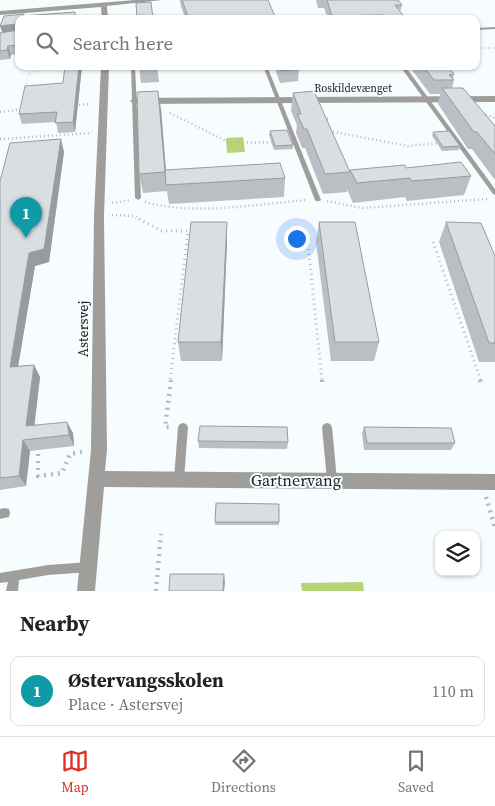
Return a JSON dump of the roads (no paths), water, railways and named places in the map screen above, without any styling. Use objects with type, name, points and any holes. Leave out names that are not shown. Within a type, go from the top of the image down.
[{"type":"street","points":[[0,13],[76,3],[104,4],[159,0]]},
{"type":"street","points":[[104,4],[104,15]]},
{"type":"street","name":"Astersvej","points":[[86,591],[90,567],[99,450],[100,210],[105,70]]},
{"type":"street","name":"Roskildevænget","points":[[134,101],[495,99]]},
{"type":"street","name":"Gartnervang","points":[[97,479],[488,482]]},
{"type":"lane","points":[[480,29],[495,28]]},
{"type":"lane","points":[[133,70],[138,198]]},
{"type":"lane","points":[[267,70],[318,200]]},
{"type":"lane","name":"Roskildevænget","points":[[405,70],[495,193]]},
{"type":"lane","points":[[179,480],[183,427]]},
{"type":"lane","points":[[327,427],[332,480]]},
{"type":"lane","points":[[0,578],[48,570],[90,567]]},
{"type":"lane","points":[[12,591],[14,576]]},
{"type":"place","name":"Østervangsskolen","points":[[26,238]]}]
